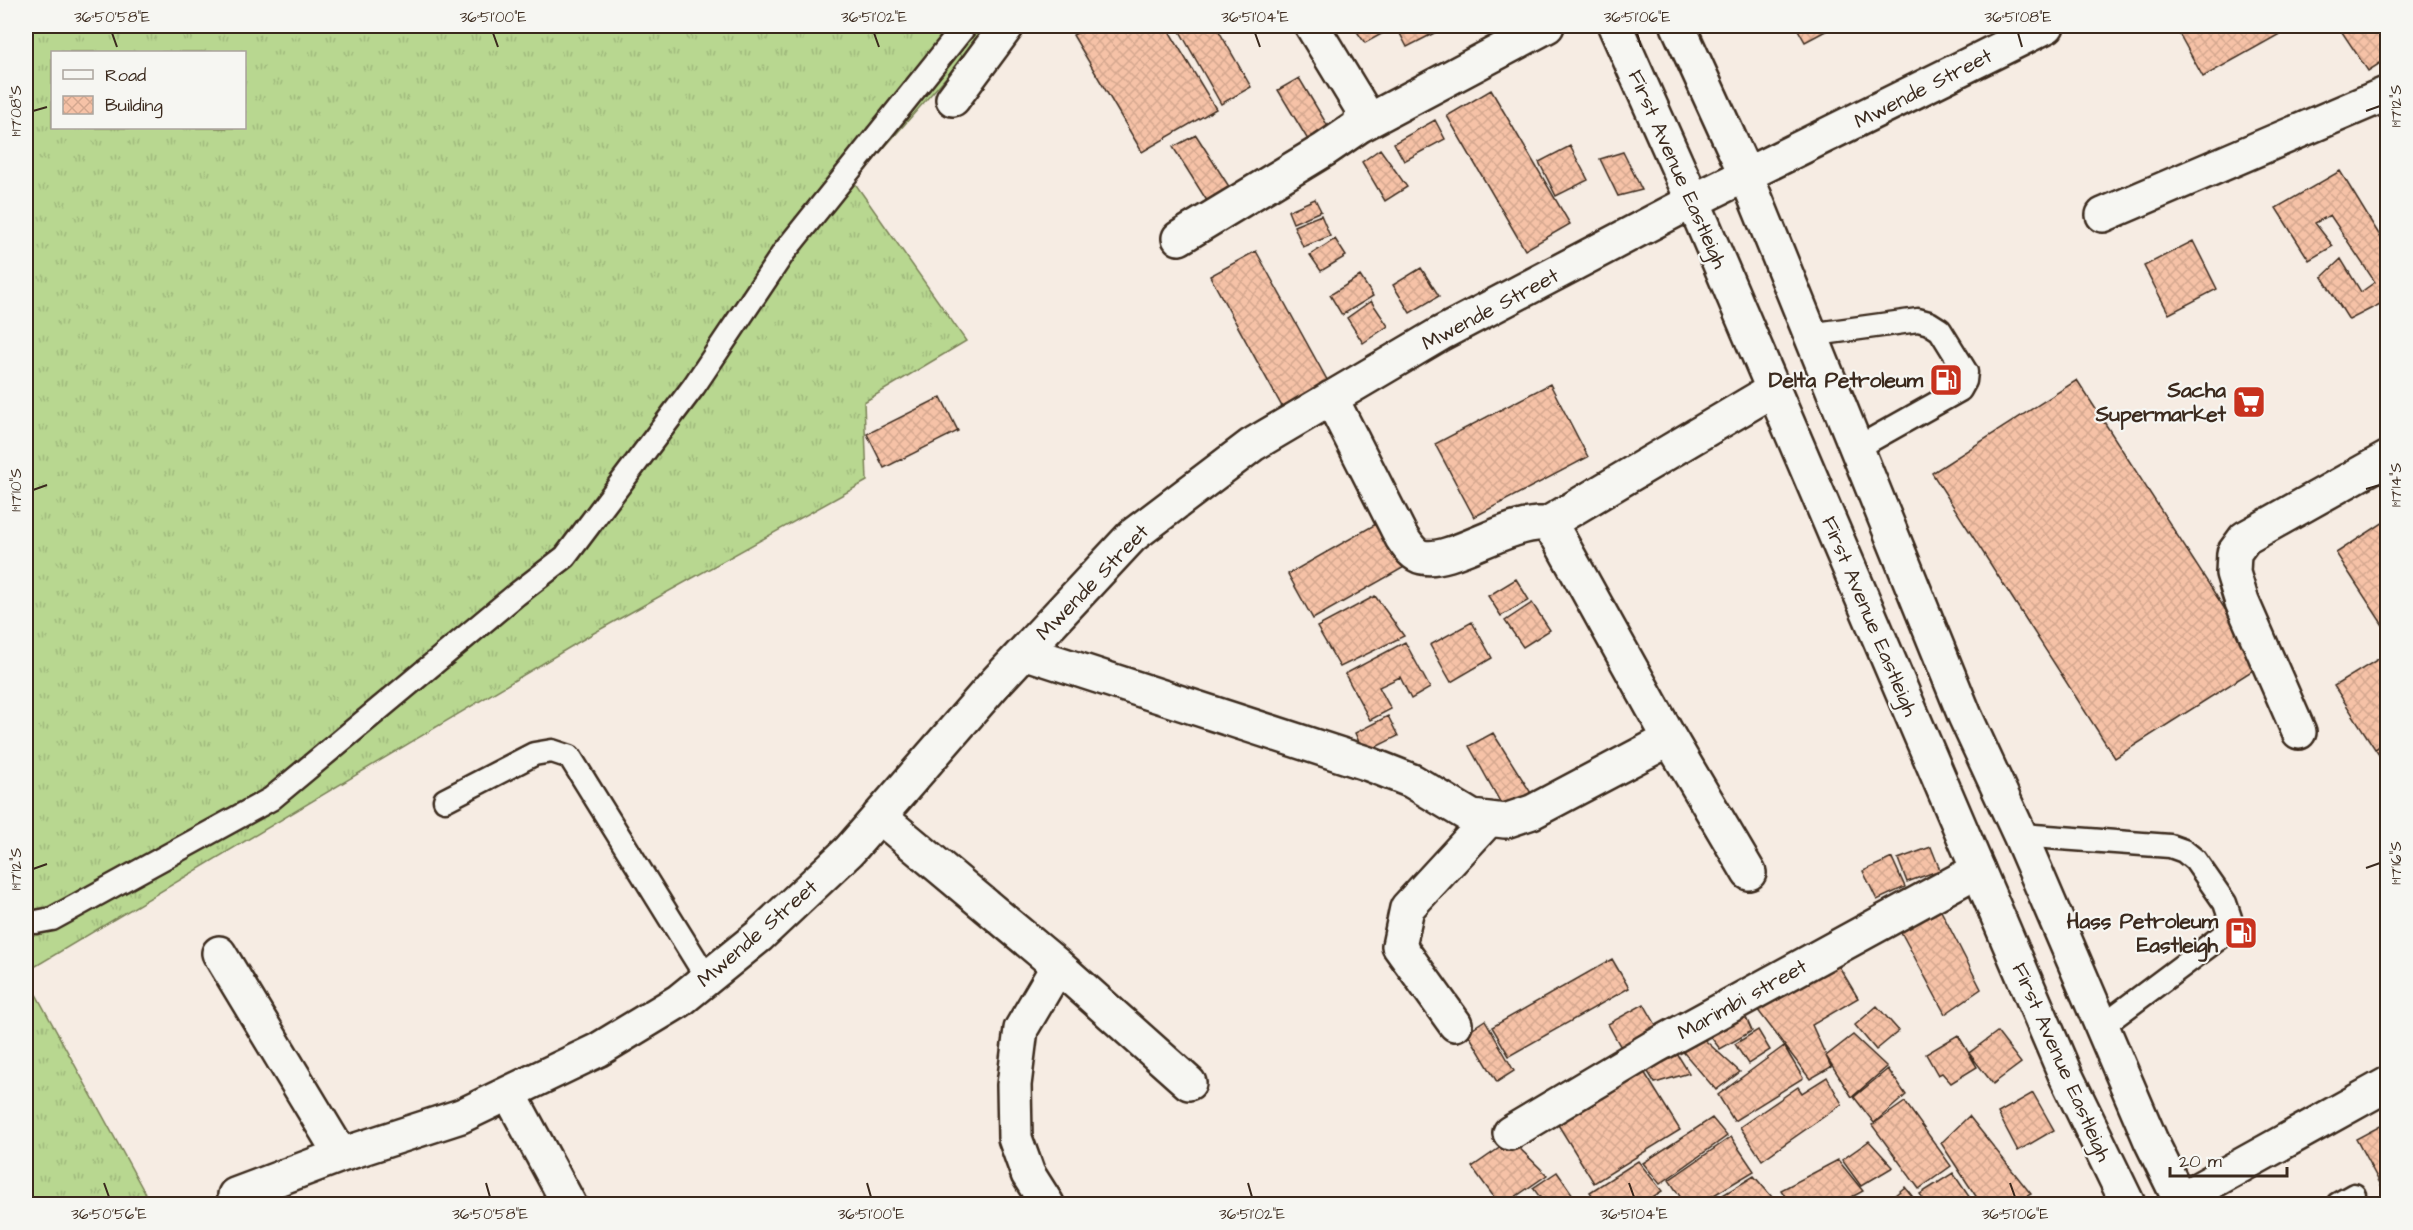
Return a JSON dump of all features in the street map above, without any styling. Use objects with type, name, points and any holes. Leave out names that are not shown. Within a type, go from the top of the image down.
[{"type":"street","points":[[953,99],[1007,26]]},
{"type":"street","points":[[1312,26],[1363,110],[1359,126]]},
{"type":"street","points":[[1179,238],[1359,126],[1546,26]]},
{"type":"street","name":"First Avenue Eastleigh","points":[[1615,26],[1693,201],[2065,1074],[2128,1204]]},
{"type":"street","points":[[1678,26],[1746,175],[1965,716],[2020,835],[2180,1202],[2388,1084]]},
{"type":"street","name":"Mwende Street","points":[[236,1195],[341,1155],[461,1116],[598,1050],[679,1001],[759,936],[849,851],[1024,652],[1132,536],[1252,445],[1440,334],[1693,201],[2047,26]]},
{"type":"street","points":[[2103,215],[2388,93]]},
{"type":"street","points":[[1331,398],[1410,550],[1421,557],[1439,557],[1530,523],[1547,524],[1773,390]]},
{"type":"street","points":[[2299,732],[2242,602],[2233,573],[2234,553],[2245,538],[2388,458]]},
{"type":"street","points":[[1547,524],[1558,537],[1670,739],[1749,873]]},
{"type":"street","points":[[1024,652],[1369,764],[1412,782],[1472,817],[1505,821],[1532,812],[1670,739]]},
{"type":"street","points":[[879,816],[1058,966],[1189,1083]]},
{"type":"street","points":[[1455,1024],[1399,946],[1407,908],[1489,819]]},
{"type":"street","name":"Marimbi street","points":[[1510,1133],[1654,1047],[1978,870]]},
{"type":"street","points":[[219,953],[341,1155]]},
{"type":"street","points":[[1047,1204],[1028,1174],[1015,1138],[1014,1085],[1021,1029],[1058,966]]},
{"type":"street","points":[[509,1093],[568,1204]]},
{"type":"lane","points":[[36,922],[52,919],[271,799],[517,594],[565,557],[694,386],[784,252],[965,26]]},
{"type":"lane","points":[[1809,335],[1918,321],[1940,330],[1966,372],[1965,381],[1960,390],[1855,449]]},
{"type":"lane","points":[[445,800],[534,754],[552,751],[570,757],[707,978]]},
{"type":"lane","points":[[2020,835],[2170,846],[2184,851],[2196,860],[2224,903],[2230,918],[2226,933],[2102,1026]]},
{"type":"green space","points":[[26,26],[991,26],[854,182],[966,341],[864,402],[867,481],[592,634],[26,972]]},
{"type":"green space","points":[[26,976],[151,1204],[26,1204]]},
{"type":"building","points":[[1090,26],[1166,26],[1216,109],[1142,152],[1073,35]]},
{"type":"building","points":[[1177,26],[1216,26],[1251,87],[1221,104]]},
{"type":"building","points":[[1353,26],[1396,26],[1365,43]]},
{"type":"building","points":[[1396,26],[1448,26],[1407,47]]},
{"type":"building","points":[[1796,26],[1835,26],[1805,42]]},
{"type":"building","points":[[2175,26],[2294,26],[2203,77]]},
{"type":"building","points":[[2338,26],[2388,26],[2388,58],[2368,71]]},
{"type":"building","points":[[1299,78],[1335,138],[1314,150],[1278,90]]},
{"type":"building","points":[[1491,90],[1570,224],[1525,250],[1447,116]]},
{"type":"building","points":[[1435,120],[1445,139],[1404,161],[1394,143]]},
{"type":"building","points":[[1196,135],[1237,199],[1214,212],[1173,147]]},
{"type":"building","points":[[1570,146],[1588,180],[1556,196],[1539,162]]},
{"type":"building","points":[[1380,149],[1407,187],[1385,201],[1362,162]]},
{"type":"building","points":[[1623,152],[1642,190],[1618,196],[1600,159]]},
{"type":"building","points":[[2340,171],[2388,249],[2388,300],[2349,320],[2322,277],[2341,259],[2361,292],[2375,282],[2330,215],[2315,223],[2333,246],[2309,260],[2276,208]]},
{"type":"building","points":[[1315,199],[1321,211],[1293,223],[1288,211]]},
{"type":"building","points":[[1321,215],[1330,236],[1303,247],[1294,226]]},
{"type":"building","points":[[1335,239],[1346,256],[1321,271],[1310,255]]},
{"type":"building","points":[[2193,241],[2217,289],[2169,314],[2144,266]]},
{"type":"building","points":[[1256,251],[1331,387],[1285,412],[1210,276]]},
{"type":"building","points":[[1421,268],[1439,296],[1410,313],[1393,285]]},
{"type":"building","points":[[1360,276],[1373,296],[1342,315],[1330,295]]},
{"type":"building","points":[[1371,301],[1388,326],[1363,343],[1347,318]]},
{"type":"building","points":[[2077,380],[2261,665],[2115,758],[1932,473]]},
{"type":"building","points":[[1550,384],[1588,457],[1474,517],[1435,444]]},
{"type":"building","points":[[941,397],[958,431],[884,468],[867,434]]},
{"type":"building","points":[[1383,520],[1408,565],[1313,619],[1288,574]]},
{"type":"building","points":[[2384,522],[2388,528],[2388,633],[2336,553]]},
{"type":"building","points":[[1516,579],[1529,600],[1501,616],[1488,596]]},
{"type":"building","points":[[1375,596],[1404,636],[1340,667],[1317,627]]},
{"type":"building","points":[[1532,603],[1550,630],[1523,647],[1505,621]]},
{"type":"building","points":[[1472,622],[1492,658],[1451,682],[1430,645]]},
{"type":"building","points":[[1405,642],[1430,688],[1411,699],[1400,677],[1379,687],[1391,709],[1370,720],[1345,674]]},
{"type":"building","points":[[2388,653],[2388,741],[2375,749],[2334,686]]},
{"type":"building","points":[[1388,716],[1398,736],[1364,753],[1355,733]]},
{"type":"building","points":[[1493,733],[1536,801],[1508,816],[1469,746]]},
{"type":"building","points":[[2388,741],[2388,768],[2375,749]]},
{"type":"building","points":[[1931,847],[1940,870],[1907,882],[1898,859]]},
{"type":"building","points":[[1892,858],[1905,887],[1877,900],[1863,871]]},
{"type":"building","points":[[1937,903],[1981,989],[1945,1014],[1894,919]]},
{"type":"building","points":[[1831,953],[1858,998],[1812,1025],[1831,1067],[1810,1079],[1751,1001]]},
{"type":"building","points":[[1612,959],[1629,988],[1509,1056],[1492,1027]]},
{"type":"building","points":[[1644,1004],[1660,1032],[1624,1053],[1608,1024]]},
{"type":"building","points":[[1877,1006],[1899,1031],[1876,1050],[1855,1025]]},
{"type":"building","points":[[1743,1011],[1752,1031],[1720,1049],[1704,1028]]},
{"type":"building","points":[[1485,1020],[1514,1071],[1497,1082],[1467,1032]]},
{"type":"building","points":[[1758,1030],[1770,1050],[1748,1064],[1735,1044]]},
{"type":"building","points":[[1997,1032],[2021,1063],[1993,1084],[1969,1053]]},
{"type":"building","points":[[1698,1034],[1740,1072],[1716,1090],[1678,1046]]},
{"type":"building","points":[[1853,1035],[1887,1067],[1852,1097],[1826,1056]]},
{"type":"building","points":[[1958,1035],[1977,1067],[1951,1083],[1942,1073],[1938,1075],[1926,1054]]},
{"type":"building","points":[[1784,1046],[1803,1078],[1734,1121],[1718,1095]]},
{"type":"building","points":[[1674,1049],[1689,1073],[1655,1083],[1643,1064]]},
{"type":"building","points":[[1638,1062],[1680,1130],[1594,1183],[1552,1115]]},
{"type":"building","points":[[1888,1069],[1906,1095],[1874,1123],[1854,1097]]},
{"type":"building","points":[[1827,1077],[1842,1104],[1762,1160],[1740,1127],[1798,1087],[1802,1093]]},
{"type":"building","points":[[2033,1093],[2054,1130],[2018,1151],[1998,1113]]},
{"type":"building","points":[[1905,1102],[1951,1166],[1919,1189],[1872,1125]]},
{"type":"building","points":[[1969,1116],[2031,1194],[2012,1204],[1981,1204],[1941,1143]]},
{"type":"building","points":[[1712,1118],[1727,1136],[1660,1184],[1643,1163]]},
{"type":"building","points":[[2388,1122],[2388,1198],[2356,1139]]},
{"type":"building","points":[[1731,1137],[1754,1171],[1699,1204],[1685,1204],[1669,1180]]},
{"type":"building","points":[[1511,1140],[1547,1175],[1505,1204],[1499,1204],[1472,1167]]},
{"type":"building","points":[[1869,1141],[1893,1167],[1861,1186],[1842,1160]]},
{"type":"building","points":[[1838,1160],[1863,1191],[1839,1204],[1790,1204],[1781,1190]]},
{"type":"building","points":[[1638,1161],[1662,1191],[1642,1204],[1598,1204],[1590,1192]]},
{"type":"building","points":[[1557,1172],[1575,1198],[1565,1204],[1545,1204],[1533,1188]]},
{"type":"building","points":[[1953,1173],[1974,1204],[1927,1204],[1920,1194]]},
{"type":"building","points":[[1754,1176],[1778,1204],[1708,1204]]},
{"type":"building","points":[[1905,1187],[1916,1201],[1912,1204],[1884,1204]]},
{"type":"place","name":"Delta Petroleum","points":[[1946,380]]},
{"type":"place","name":"Sacha Supermarket","points":[[2249,402]]},
{"type":"place","name":"Hass Petroleum Eastleigh","points":[[2241,933]]}]
